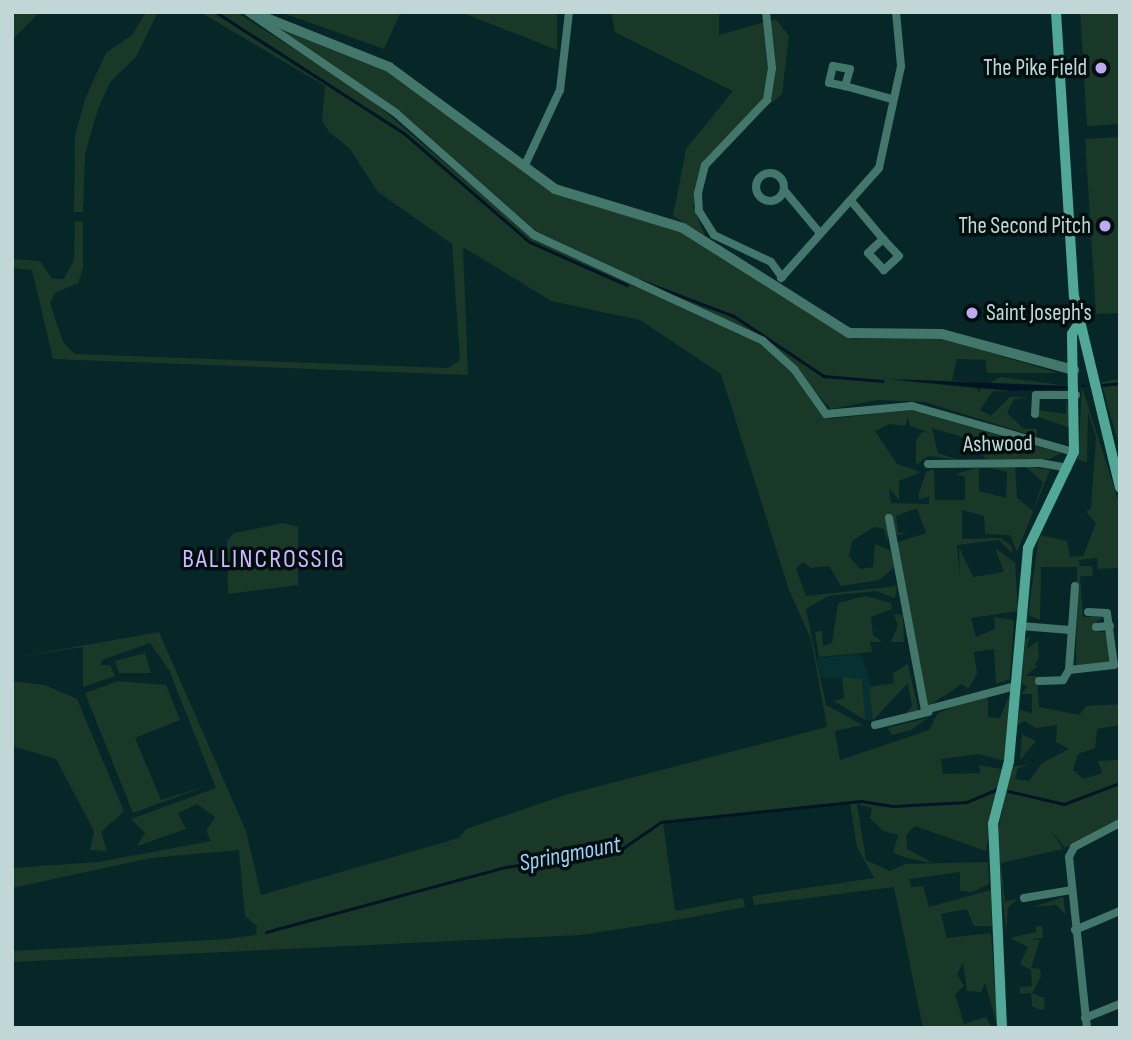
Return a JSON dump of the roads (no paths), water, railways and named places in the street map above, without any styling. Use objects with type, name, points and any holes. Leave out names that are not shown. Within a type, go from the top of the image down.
[{"type":"main road","points":[[1056,12],[1079,323],[1120,488]]},
{"type":"main road","points":[[1002,1028],[992,834],[1009,764],[1020,626],[1031,536],[1074,452],[1076,395],[1073,329],[1079,323]]},
{"type":"street","points":[[250,12],[389,66],[571,196],[683,228],[780,282],[857,336],[942,334],[1074,370]]},
{"type":"street","points":[[250,12],[396,113],[534,235],[763,341],[794,369],[826,414],[912,406],[1074,452]]},
{"type":"street","points":[[525,165],[560,90],[569,12]]},
{"type":"street","points":[[766,12],[772,68],[767,100],[705,165],[698,194],[699,211],[714,235],[771,262],[780,282]]},
{"type":"street","points":[[780,282],[819,232],[852,202],[882,160],[892,99],[901,66],[896,12]]},
{"type":"street","points":[[845,86],[892,99]]},
{"type":"street","points":[[783,190],[819,232]]},
{"type":"street","points":[[852,202],[883,239]]},
{"type":"street","points":[[1035,414],[1035,395],[1076,395]]},
{"type":"street","name":"Ashwood","points":[[928,464],[1030,462],[1068,468]]},
{"type":"street","points":[[889,518],[928,712]]},
{"type":"street","points":[[1039,681],[1063,680],[1069,670],[1075,586]]},
{"type":"street","points":[[1069,670],[1112,668],[1107,613],[1088,612]]},
{"type":"street","points":[[1020,626],[1070,630]]},
{"type":"street","points":[[1096,627],[1110,626]]},
{"type":"street","points":[[875,725],[1015,686]]},
{"type":"street","points":[[1087,1028],[1075,930],[1070,852],[1120,823]]},
{"type":"street","points":[[1024,898],[1072,890]]},
{"type":"street","points":[[1075,930],[1120,911]]},
{"type":"street","points":[[1085,1018],[1120,1003]]},
{"type":"waterway","points":[[216,12],[404,133],[530,242],[627,285]]},
{"type":"waterway","points":[[639,280],[734,316],[824,376],[883,381]]},
{"type":"waterway","points":[[1102,385],[1120,383]]},
{"type":"waterway","name":"Springmount","points":[[1008,791],[1064,804],[1120,783]]},
{"type":"waterway","name":"Springmount","points":[[266,932],[506,867],[623,848],[661,822],[861,801],[894,806],[967,802],[998,789]]},
{"type":"place","name":"The Pike Field","points":[[1101,68]]},
{"type":"place","name":"The Second Pitch","points":[[1105,226]]},
{"type":"place","name":"Saint Joseph's","points":[[972,313]]},
{"type":"district","name":"BALLINCROSSIG","points":[[264,560]]}]
